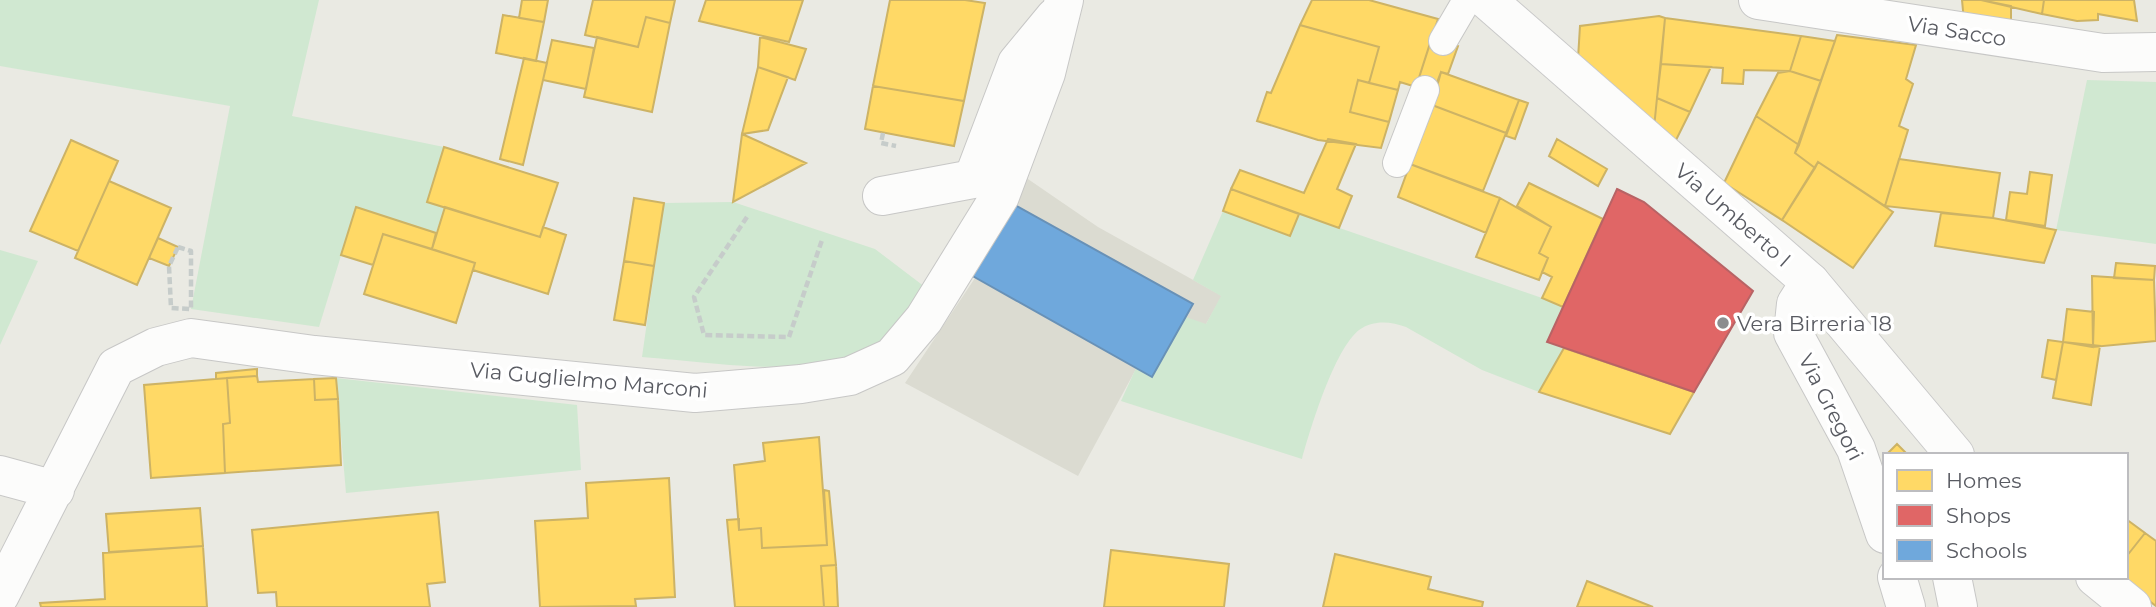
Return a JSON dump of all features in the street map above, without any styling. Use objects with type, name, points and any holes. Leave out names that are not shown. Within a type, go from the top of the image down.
[{"type":"street","name":"Via Umberto I","points":[[1487,0],[1810,282],[1953,453]]},
{"type":"street","name":"Via Sacco","points":[[1758,0],[2103,53],[2156,52]]},
{"type":"street","name":"Via Guglielmo Marconi","points":[[882,196],[973,179],[1017,63],[1064,3]]},
{"type":"street","name":"Via Guglielmo Marconi","points":[[0,595],[116,368],[156,347],[191,338],[314,355],[695,393],[850,376],[892,357],[924,318],[1000,196],[1046,73],[1064,3]]},
{"type":"street","name":"Via Gregori","points":[[1810,282],[1796,304],[1793,333],[1856,449],[1883,528]]},
{"type":"street","points":[[0,475],[55,490]]},
{"type":"street","points":[[1898,579],[1906,607]]},
{"type":"street","points":[[1952,579],[1958,607]]},
{"type":"street","points":[[2097,579],[2132,607]]},
{"type":"lane","points":[[1443,41],[1467,0]]},
{"type":"lane","points":[[1397,163],[1424,90]]},
{"type":"path","points":[[747,217],[694,298],[704,335],[800,337]]},
{"type":"path","points":[[789,337],[822,240]]},
{"type":"path","points":[[178,247],[191,251],[191,309],[171,308],[169,266],[178,247]]},
{"type":"shaded area","points":[[1025,177],[1098,227],[1222,296],[1206,324],[1152,377],[1136,369],[1078,476],[905,383],[975,278]]},
{"type":"green space","points":[[0,0],[319,0],[292,116],[444,147],[427,202],[445,207],[436,233],[356,207],[319,327],[191,309],[230,106],[0,66]]},
{"type":"green space","points":[[2087,80],[2156,82],[2156,244],[2056,230]]},
{"type":"green space","points":[[733,202],[875,249],[925,287],[882,342],[861,355],[833,363],[767,367],[642,357],[664,203]]},
{"type":"green space","points":[[1223,211],[1289,236],[1299,214],[1542,298],[1563,307],[1547,341],[1564,348],[1539,392],[1482,370],[1406,327],[1370,324],[1359,330],[1350,340],[1332,371],[1302,459],[1121,401],[1136,368],[1152,377],[1186,317],[1206,324],[1221,296],[1193,280]]},
{"type":"green space","points":[[0,250],[38,261],[0,345]]},
{"type":"green space","points":[[336,378],[577,405],[581,470],[346,493]]},
{"type":"building: Homes","points":[[522,0],[548,0],[544,22],[519,18]]},
{"type":"building: Homes","points":[[593,0],[675,0],[670,23],[646,17],[638,47],[585,35]]},
{"type":"building: Homes","points":[[706,0],[803,0],[789,42],[699,21]]},
{"type":"building: Homes","points":[[890,0],[965,0],[985,3],[964,101],[873,86]]},
{"type":"building: Homes","points":[[1312,0],[1369,0],[1438,19],[1416,87],[1400,82],[1398,90],[1369,83],[1379,47],[1300,25]]},
{"type":"building: Homes","points":[[1962,0],[1981,0],[2011,6],[2011,27],[1964,21]]},
{"type":"building: Homes","points":[[1981,0],[2044,0],[2042,14]]},
{"type":"building: Homes","points":[[2044,0],[2134,0],[2137,21],[2098,14],[2098,20],[2077,21],[2042,14]]},
{"type":"building: Homes","points":[[503,15],[544,22],[536,61],[496,53]]},
{"type":"building: Homes","points":[[1659,16],[1665,18],[1654,128],[1577,75],[1580,26]]},
{"type":"building: Homes","points":[[646,17],[670,23],[652,112],[584,97],[597,37],[638,47]]},
{"type":"building: Homes","points":[[1665,18],[1801,36],[1790,71],[1744,70],[1743,84],[1722,83],[1723,68],[1661,64]]},
{"type":"building: Homes","points":[[1300,25],[1379,47],[1369,83],[1358,80],[1350,112],[1389,122],[1381,148],[1318,140],[1257,121],[1267,92],[1271,93]]},
{"type":"building: Homes","points":[[1837,35],[1916,45],[1906,79],[1913,84],[1899,126],[1908,130],[1885,206],[1818,162],[1815,168],[1795,153]]},
{"type":"building: Homes","points":[[1801,36],[1835,41],[1821,81],[1790,71]]},
{"type":"building: Homes","points":[[760,37],[806,49],[795,80],[758,67]]},
{"type":"building: Homes","points":[[1432,37],[1458,46],[1448,74],[1441,72],[1433,93],[1416,87]]},
{"type":"building: Homes","points":[[552,40],[594,48],[586,89],[543,80]]},
{"type":"building: Homes","points":[[524,58],[547,63],[523,165],[500,159]]},
{"type":"building: Homes","points":[[1661,64],[1711,67],[1690,112],[1657,98]]},
{"type":"building: Homes","points":[[758,67],[788,77],[768,130],[742,134]]},
{"type":"building: Homes","points":[[1790,71],[1821,81],[1799,145],[1756,116],[1778,73]]},
{"type":"building: Homes","points":[[1441,72],[1519,100],[1506,133],[1432,105]]},
{"type":"building: Homes","points":[[1358,80],[1398,90],[1389,122],[1350,112]]},
{"type":"building: Homes","points":[[873,86],[964,101],[954,146],[865,129]]},
{"type":"building: Homes","points":[[1657,98],[1690,112],[1675,142],[1654,128]]},
{"type":"building: Homes","points":[[1519,100],[1528,103],[1515,139],[1506,136]]},
{"type":"building: Homes","points":[[1432,105],[1506,133],[1483,191],[1410,164]]},
{"type":"building: Homes","points":[[1756,116],[1799,145],[1795,153],[1815,168],[1782,220],[1724,183]]},
{"type":"building: Homes","points":[[742,134],[806,163],[733,202]]},
{"type":"building: Homes","points":[[1328,139],[1356,144],[1337,189],[1352,196],[1339,228],[1231,189],[1240,170],[1304,193]]},
{"type":"building: Homes","points":[[1557,139],[1607,169],[1598,186],[1549,156]]},
{"type":"building: Homes","points":[[71,140],[118,161],[78,251],[30,231]]},
{"type":"building: Homes","points":[[444,147],[558,183],[540,237],[427,202]]},
{"type":"building: Homes","points":[[1899,159],[2000,173],[1993,218],[1885,206]]},
{"type":"building: Homes","points":[[1818,162],[1893,212],[1853,268],[1782,220]]},
{"type":"building: Homes","points":[[1410,164],[1500,198],[1486,233],[1398,197]]},
{"type":"building: Homes","points":[[2030,172],[2052,175],[2045,226],[2006,220],[2010,192],[2027,194]]},
{"type":"building: Homes","points":[[109,181],[171,208],[137,285],[75,258]]},
{"type":"building: Homes","points":[[1529,183],[1603,219],[1563,307],[1542,298],[1552,277],[1542,272],[1548,258],[1539,253],[1551,227],[1517,206]]},
{"type":"building: Homes","points":[[1231,189],[1299,214],[1290,236],[1223,211]]},
{"type":"building: Homes","points":[[634,198],[664,203],[654,266],[624,261]]},
{"type":"building: Homes","points":[[1500,198],[1551,227],[1539,253],[1548,258],[1539,280],[1476,257]]},
{"type":"building: Homes","points":[[356,207],[436,233],[432,249],[383,234],[373,265],[341,255]]},
{"type":"building: Homes","points":[[445,207],[540,237],[543,227],[566,235],[548,294],[473,270],[475,263],[432,249]]},
{"type":"building: Homes","points":[[1941,213],[1993,218],[2056,230],[2044,263],[1935,246]]},
{"type":"building: Homes","points":[[383,234],[475,263],[456,323],[364,294]]},
{"type":"building: Homes","points":[[158,238],[178,247],[169,266],[149,258]]},
{"type":"building: Homes","points":[[624,261],[654,266],[645,325],[614,320]]},
{"type":"building: Homes","points":[[2116,263],[2155,266],[2154,280],[2114,278]]},
{"type":"building: Homes","points":[[2092,276],[2154,280],[2156,341],[2093,347]]},
{"type":"building: Homes","points":[[2067,309],[2094,312],[2093,347],[2063,342]]},
{"type":"building: Homes","points":[[2048,340],[2063,342],[2056,380],[2042,377]]},
{"type":"building: Homes","points":[[2063,342],[2100,346],[2091,405],[2053,398]]},
{"type":"building: Homes","points":[[1564,348],[1694,392],[1670,434],[1539,392]]},
{"type":"building: Homes","points":[[257,369],[257,376],[216,379],[216,373]]},
{"type":"building: Homes","points":[[257,376],[258,382],[314,379],[315,400],[338,399],[341,465],[225,473],[223,424],[230,423],[227,378]]},
{"type":"building: Homes","points":[[227,378],[230,423],[223,424],[225,473],[151,478],[144,385]]},
{"type":"building: Homes","points":[[336,378],[338,399],[315,400],[314,379]]},
{"type":"building: Homes","points":[[819,437],[827,545],[762,548],[761,528],[739,530],[734,465],[765,461],[763,443]]},
{"type":"building: Homes","points":[[1897,444],[1906,453],[1888,453]]},
{"type":"building: Homes","points":[[669,478],[675,597],[635,599],[636,606],[540,607],[535,521],[588,518],[586,483]]},
{"type":"building: Homes","points":[[824,490],[829,491],[836,565],[821,566],[824,607],[735,607],[727,520],[739,519],[739,530],[761,528],[762,548],[827,545]]},
{"type":"building: Homes","points":[[200,508],[203,546],[109,552],[106,514]]},
{"type":"building: Homes","points":[[438,512],[445,582],[427,584],[430,607],[277,607],[276,592],[258,593],[252,530]]},
{"type":"building: Homes","points":[[2128,520],[2145,533],[2128,554]]},
{"type":"building: Homes","points":[[2145,533],[2156,541],[2156,606],[2120,579],[2128,579],[2128,554]]},
{"type":"building: Homes","points":[[203,546],[207,607],[41,607],[40,603],[105,599],[103,553]]},
{"type":"building: Homes","points":[[1111,550],[1229,564],[1224,607],[1104,607]]},
{"type":"building: Homes","points":[[1335,554],[1431,577],[1428,589],[1483,602],[1482,607],[1323,607]]},
{"type":"building: Homes","points":[[836,565],[838,607],[824,607],[821,566]]},
{"type":"building: Homes","points":[[1587,581],[1653,607],[1577,607]]},
{"type":"building: Shops","points":[[1617,189],[1644,202],[1753,291],[1694,392],[1547,342]]},
{"type":"building: Schools","points":[[1013,204],[1193,304],[1152,377],[969,274]]},
{"type":"place","name":"Vera Birreria 18","points":[[1723,323]]}]
